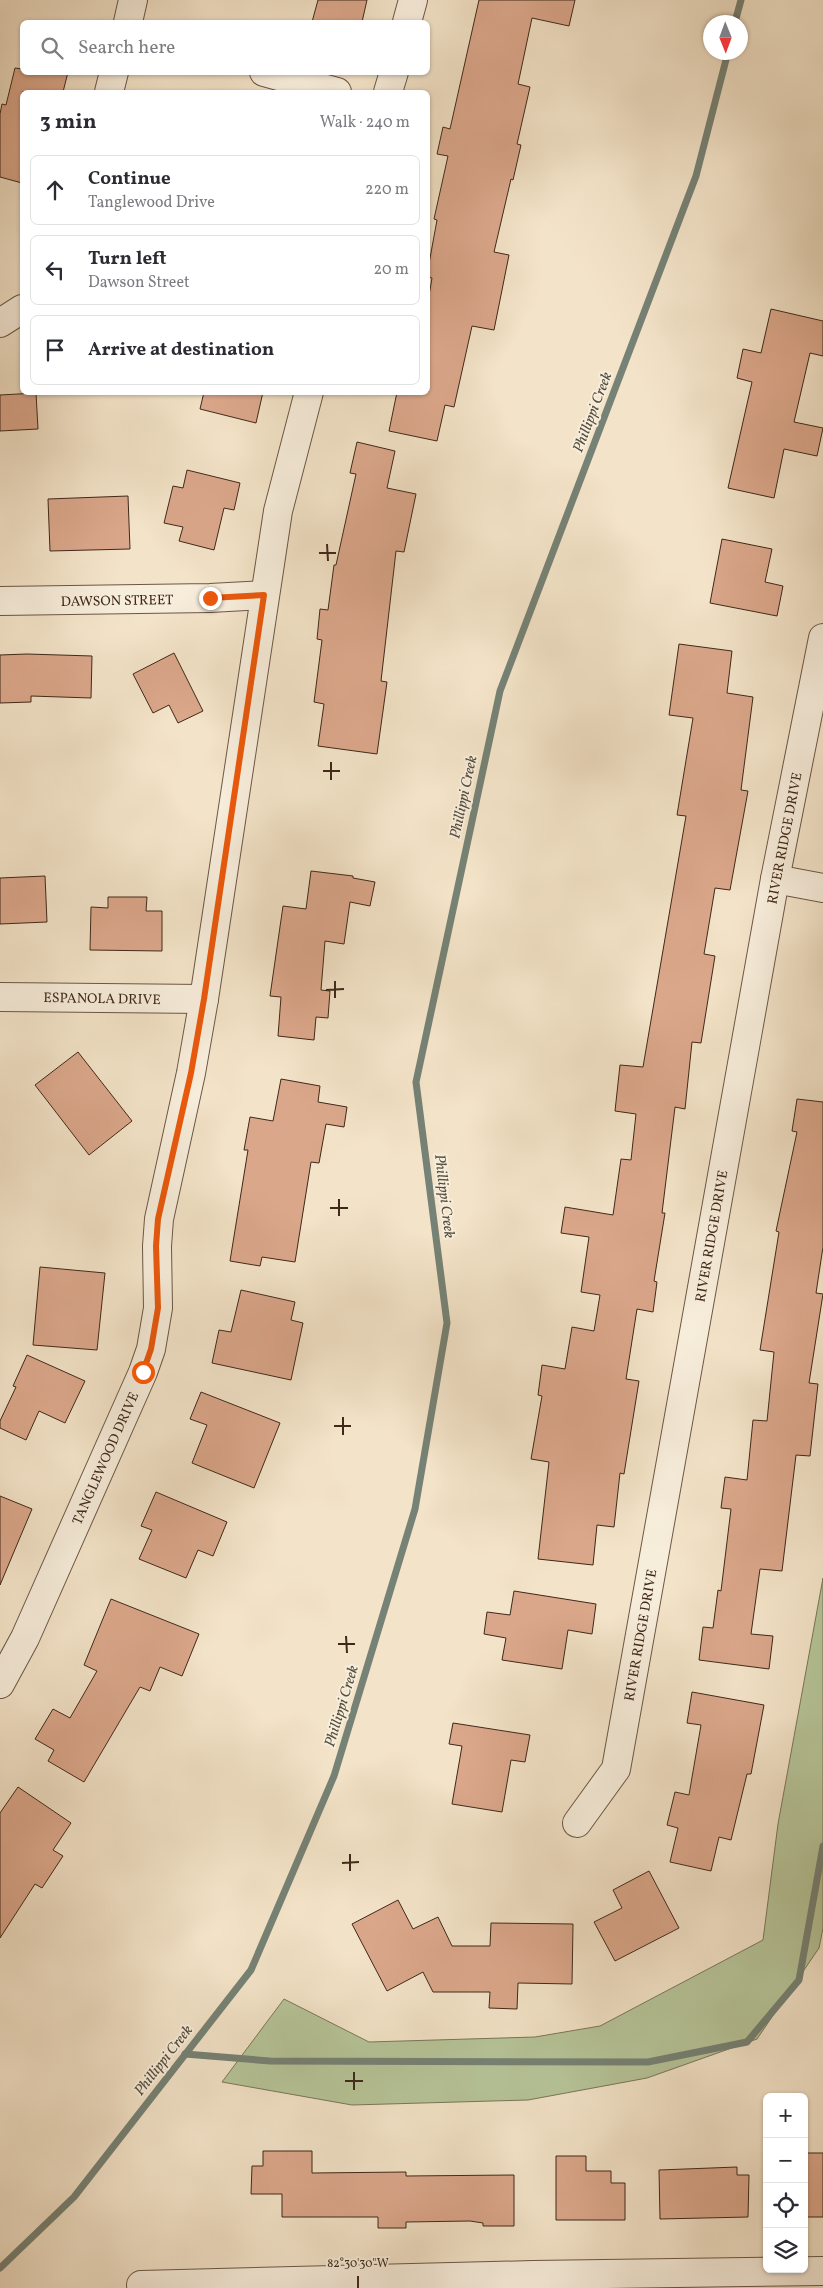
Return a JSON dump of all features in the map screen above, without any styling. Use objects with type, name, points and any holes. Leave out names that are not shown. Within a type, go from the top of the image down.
[{"type":"street","points":[[129,20],[134,0]]},
{"type":"street","points":[[408,20],[414,0]]},
{"type":"street","points":[[110,90],[113,75]]},
{"type":"street","points":[[275,75],[330,90]]},
{"type":"street","points":[[389,90],[393,75]]},
{"type":"street","points":[[0,323],[20,310]]},
{"type":"street","name":"TANGLEWOOD DRIVE","points":[[0,1684],[29,1629],[143,1372],[151,1349],[158,1308],[156,1246],[158,1219],[191,1073],[204,999],[278,511],[308,395]]},
{"type":"street","name":"DAWSON STREET","points":[[0,601],[210,598],[264,595]]},
{"type":"street","name":"RIVER RIDGE DRIVE","points":[[577,1823],[616,1769],[776,879],[823,638]]},
{"type":"street","points":[[776,879],[823,888]]},
{"type":"street","name":"ESPANOLA DRIVE","points":[[0,997],[204,999]]},
{"type":"street","points":[[141,2285],[533,2275],[823,2271]]},
{"type":"green space","points":[[823,1578],[823,1928],[819,1948],[757,2039],[647,2078],[528,2100],[352,2105],[222,2082],[284,1999],[369,2042],[535,2037],[600,2026],[763,1940],[778,1824]]},
{"type":"building","points":[[318,0],[367,0],[362,20],[313,20]]},
{"type":"building","points":[[479,0],[575,0],[569,26],[532,18],[518,84],[530,87],[517,144],[521,145],[494,252],[509,255],[494,330],[472,326],[454,407],[445,405],[437,441],[389,431],[396,395],[430,395],[430,290],[432,278],[430,278],[430,258],[437,220],[434,219],[448,156],[437,154],[443,127],[450,129]]},
{"type":"building","points":[[15,68],[20,69],[20,75],[67,75],[64,90],[20,90],[20,182],[0,177],[0,114],[2,104],[6,105]]},
{"type":"building","points":[[771,309],[823,321],[823,356],[810,353],[794,422],[823,428],[817,456],[784,449],[774,498],[728,488],[752,382],[737,378],[743,349],[761,353]]},
{"type":"building","points":[[0,395],[36,395],[38,429],[0,431]]},
{"type":"building","points":[[203,395],[262,395],[256,423],[200,409]]},
{"type":"building","points":[[357,442],[395,451],[387,488],[416,494],[404,552],[396,551],[381,681],[387,682],[377,754],[318,746],[324,704],[314,702],[322,640],[317,639],[320,609],[328,610],[334,565],[336,565],[356,474],[350,473]]},
{"type":"building","points":[[187,470],[240,483],[234,510],[224,508],[214,550],[179,541],[183,527],[164,523],[173,486],[183,488]]},
{"type":"building","points":[[128,496],[130,549],[50,551],[48,499]]},
{"type":"building","points":[[722,539],[772,549],[765,582],[783,586],[777,616],[710,603]]},
{"type":"building","points":[[679,644],[732,651],[727,693],[753,697],[741,790],[748,791],[730,890],[715,888],[704,954],[715,956],[701,1043],[692,1042],[685,1109],[675,1107],[662,1213],[665,1213],[654,1281],[657,1282],[653,1312],[637,1309],[626,1379],[639,1381],[624,1474],[620,1473],[614,1527],[597,1525],[593,1565],[538,1559],[549,1462],[531,1459],[542,1396],[538,1395],[542,1365],[565,1369],[572,1327],[594,1331],[600,1295],[581,1292],[589,1237],[561,1233],[565,1207],[613,1215],[621,1159],[631,1160],[636,1114],[615,1111],[620,1065],[643,1067],[686,816],[677,815],[693,718],[669,715]]},
{"type":"building","points":[[174,653],[203,711],[178,723],[169,705],[153,713],[133,674]]},
{"type":"building","points":[[0,655],[92,656],[91,698],[31,696],[31,702],[0,703]]},
{"type":"building","points":[[311,871],[353,876],[353,878],[375,882],[370,906],[350,902],[344,944],[325,941],[321,990],[330,991],[328,1018],[316,1017],[314,1040],[278,1036],[281,997],[270,996],[283,906],[306,909]]},
{"type":"building","points":[[45,876],[47,922],[0,924],[0,878]]},
{"type":"building","points":[[108,897],[147,897],[146,911],[162,911],[162,951],[90,950],[91,907],[108,908]]},
{"type":"building","points":[[78,1052],[132,1121],[89,1155],[35,1085]]},
{"type":"building","points":[[281,1079],[320,1086],[318,1102],[347,1107],[344,1127],[326,1124],[319,1163],[311,1162],[295,1262],[262,1257],[260,1266],[230,1261],[248,1150],[244,1150],[250,1117],[273,1121]]},
{"type":"building","points":[[797,1099],[823,1102],[823,1247],[816,1293],[823,1294],[809,1383],[818,1384],[810,1456],[796,1455],[782,1571],[760,1569],[751,1634],[773,1636],[769,1669],[699,1660],[703,1627],[713,1628],[718,1590],[721,1591],[731,1509],[721,1508],[725,1477],[747,1480],[753,1420],[767,1421],[774,1352],[760,1350],[779,1232],[776,1231],[797,1132],[792,1131]]},
{"type":"building","points":[[40,1267],[105,1273],[97,1350],[33,1345]]},
{"type":"building","points":[[241,1290],[295,1302],[291,1320],[303,1323],[291,1380],[212,1363],[219,1330],[231,1332]]},
{"type":"building","points":[[27,1355],[85,1381],[65,1423],[39,1411],[26,1440],[0,1428],[0,1421],[16,1387],[13,1386]]},
{"type":"building","points":[[201,1392],[280,1423],[254,1488],[192,1463],[207,1425],[190,1419]]},
{"type":"building","points":[[156,1492],[227,1522],[213,1556],[198,1550],[186,1578],[139,1559],[152,1530],[141,1526]]},
{"type":"building","points":[[0,1496],[32,1509],[0,1585]]},
{"type":"building","points":[[514,1591],[596,1604],[592,1634],[568,1630],[562,1669],[502,1660],[506,1638],[484,1634],[487,1612],[510,1615]]},
{"type":"building","points":[[111,1599],[199,1634],[182,1676],[160,1667],[150,1691],[140,1687],[84,1782],[48,1761],[54,1750],[35,1739],[53,1709],[70,1718],[97,1671],[84,1665]]},
{"type":"building","points":[[692,1692],[764,1705],[751,1774],[747,1774],[731,1840],[719,1837],[711,1871],[670,1862],[678,1828],[667,1825],[675,1792],[689,1795],[701,1725],[687,1723]]},
{"type":"building","points":[[453,1723],[530,1735],[525,1762],[511,1760],[502,1812],[452,1804],[462,1746],[449,1744]]},
{"type":"building","points":[[18,1787],[71,1823],[53,1850],[63,1856],[42,1888],[35,1884],[0,1938],[0,1813]]},
{"type":"building","points":[[649,1871],[679,1928],[615,1961],[594,1922],[622,1908],[613,1890]]},
{"type":"building","points":[[398,1900],[413,1929],[438,1917],[452,1946],[490,1946],[491,1923],[573,1924],[572,1984],[518,1983],[517,2009],[489,2008],[490,1992],[433,1992],[423,1972],[387,1991],[352,1924]]},
{"type":"building","points":[[263,2151],[312,2151],[312,2173],[406,2172],[406,2176],[514,2175],[514,2226],[483,2226],[483,2223],[470,2221],[406,2222],[406,2228],[378,2228],[378,2217],[282,2217],[282,2194],[251,2194],[252,2166],[263,2166]]},
{"type":"building","points":[[808,2153],[823,2153],[823,2217],[808,2217]]},
{"type":"building","points":[[556,2156],[586,2156],[586,2171],[611,2171],[611,2183],[625,2183],[625,2220],[556,2220]]},
{"type":"building","points":[[737,2167],[737,2175],[749,2175],[748,2217],[660,2219],[659,2170]]},
{"type":"waterway","name":"Phillippi Creek","points":[[737,15],[741,0]]},
{"type":"waterway","name":"Phillippi Creek","points":[[0,2268],[74,2197],[251,1970],[334,1776],[415,1509],[447,1323],[416,1082],[500,691],[696,176],[726,60]]},
{"type":"waterway","points":[[185,2054],[270,2061],[648,2062],[747,2042],[799,1980],[823,1846]]},
{"type":"route","points":[[143,1372],[156,1328],[158,1308],[156,1246],[158,1219],[191,1073],[204,999],[264,595],[210,598]]}]
